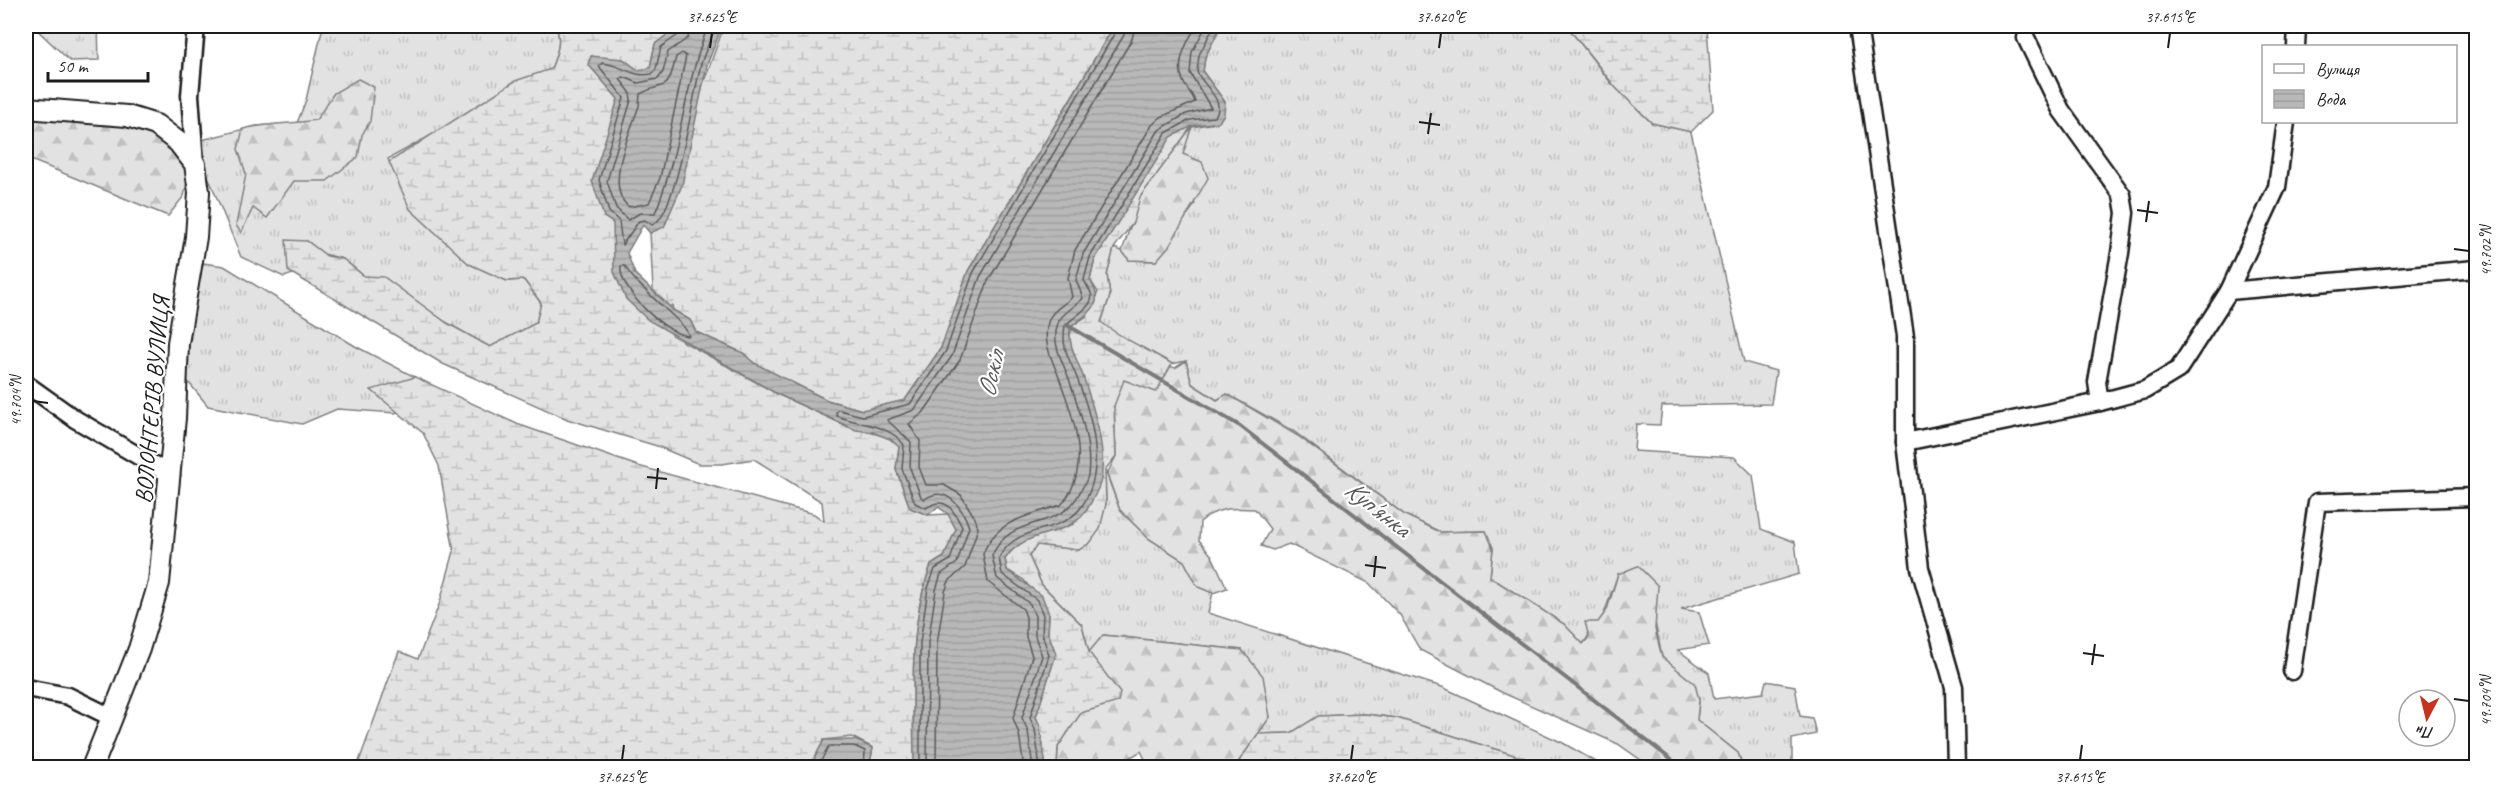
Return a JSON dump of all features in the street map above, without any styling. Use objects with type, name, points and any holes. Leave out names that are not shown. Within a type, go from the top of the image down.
[{"type":"street","name":"ВОЛОНТЕРІВ ВУЛИЦЯ","points":[[92,768],[113,718],[159,583],[171,476],[178,343],[199,192],[190,95],[196,26]]},
{"type":"street","points":[[1858,26],[1905,336],[1905,442],[1920,568],[1954,687],[1956,768]]},
{"type":"street","points":[[2296,45],[2297,26]]},
{"type":"street","points":[[2026,38],[2061,110],[2122,195],[2124,213],[2120,254],[2097,382],[2100,402]]},
{"type":"street","points":[[26,108],[126,116],[156,125],[177,142],[195,164]]},
{"type":"street","points":[[1905,442],[2100,402],[2145,390],[2178,370],[2229,291],[2277,187],[2286,123]]},
{"type":"street","points":[[2229,291],[2476,269]]},
{"type":"street","points":[[26,384],[75,419],[171,476]]},
{"type":"street","points":[[2292,671],[2317,502],[2476,497]]},
{"type":"street","points":[[26,688],[68,696],[113,718]]},
{"type":"green space","points":[[33,26],[98,26],[99,60],[70,61]]},
{"type":"green space","points":[[323,26],[556,26],[559,42],[551,69],[388,159],[414,212],[469,263],[507,281],[524,280],[541,303],[536,323],[490,347],[364,276],[343,259],[324,254],[307,241],[293,274],[284,277],[241,257],[194,142],[256,126],[297,123],[306,100]]},
{"type":"green space","points":[[556,26],[679,26],[655,44],[650,68],[638,70],[623,59],[604,217],[616,225],[614,247],[673,336],[779,395],[849,427],[880,435],[862,410],[827,400],[754,363],[743,353],[696,332],[690,320],[673,310],[672,305],[670,307],[653,290],[650,233],[666,223],[684,171],[702,87],[724,26],[1114,26],[968,271],[941,348],[905,400],[896,469],[910,508],[928,515],[948,514],[956,529],[944,557],[931,565],[918,614],[913,665],[914,767],[869,767],[873,748],[852,737],[824,740],[810,767],[357,767],[399,651],[418,659],[440,602],[454,551],[439,466],[423,433],[371,390],[415,377],[517,424],[638,466],[814,514],[824,521],[822,502],[754,459],[722,464],[699,464],[657,446],[567,419],[443,364],[288,271],[286,240],[307,241],[327,256],[343,259],[364,276],[384,277],[447,323],[490,347],[536,323],[541,303],[524,280],[507,281],[469,264],[410,209],[389,162],[515,81],[551,69],[559,42]]},
{"type":"green space","points":[[1221,26],[1569,26],[1611,83],[1652,123],[1691,132],[1744,362],[1776,371],[1771,404],[1662,406],[1660,425],[1636,424],[1634,451],[1734,457],[1753,475],[1761,529],[1795,542],[1799,574],[1681,609],[1699,612],[1709,645],[1678,650],[1709,673],[1714,699],[1763,693],[1766,681],[1795,686],[1800,716],[1812,718],[1816,734],[1792,739],[1792,767],[1743,767],[1738,753],[1697,720],[1699,702],[1662,657],[1655,622],[1618,574],[1604,614],[1583,644],[1564,624],[1490,577],[1493,548],[1486,531],[1440,532],[1405,515],[1293,431],[1227,394],[1217,400],[1192,384],[1186,361],[1172,364],[1101,323],[1110,296],[1107,275],[1114,248],[1122,251],[1129,260],[1156,261],[1195,204],[1173,154],[1187,128],[1219,122],[1225,102],[1203,72],[1205,57]]},
{"type":"green space","points":[[1569,26],[1707,26],[1713,110],[1691,132],[1652,123],[1616,88]]},
{"type":"green space","points":[[358,79],[374,87],[370,121],[362,135],[358,157],[327,181],[294,181],[267,218],[253,208],[241,233],[236,225],[246,174],[238,149],[243,129],[316,120],[334,93]]},
{"type":"green space","points":[[26,110],[144,126],[169,146],[184,164],[188,178],[184,196],[168,216],[26,158]]},
{"type":"green space","points":[[1192,126],[1183,154],[1202,162],[1208,178],[1170,245],[1156,261],[1129,260],[1122,251],[1140,197]]},
{"type":"green space","points":[[1192,126],[1140,197],[1133,223],[1114,248],[1107,275],[1110,296],[1101,322],[1172,364],[1156,392],[1124,380],[1114,406],[1116,456],[1105,470],[1106,504],[1100,529],[1090,543],[1079,550],[1037,545],[1029,556],[1042,585],[1082,625],[1089,652],[1120,693],[1118,702],[1081,713],[1058,747],[1057,767],[1046,767],[1036,716],[1056,654],[1048,633],[1049,614],[1024,580],[1007,570],[1005,559],[1026,540],[1074,524],[1067,345],[1073,325],[1087,316],[1098,292],[1090,280],[1095,259],[1170,135]]},
{"type":"green space","points":[[203,263],[224,266],[355,346],[415,377],[396,413],[337,409],[302,424],[208,406],[176,367],[197,278]]},
{"type":"green space","points":[[1134,353],[1175,368],[1186,361],[1192,384],[1217,400],[1227,394],[1298,436],[1405,515],[1440,532],[1486,531],[1493,548],[1490,577],[1564,624],[1583,644],[1589,637],[1585,622],[1598,622],[1607,610],[1618,574],[1638,566],[1658,586],[1655,629],[1662,657],[1695,684],[1699,700],[1697,720],[1738,753],[1743,767],[1651,767],[1618,744],[1503,693],[1420,650],[1400,615],[1369,583],[1289,544],[1273,550],[1261,546],[1270,529],[1255,509],[1225,509],[1200,522],[1199,540],[1212,556],[1227,588],[1213,593],[1198,587],[1184,561],[1148,538],[1120,510],[1107,474],[1116,456],[1114,402]]},
{"type":"green space","points":[[1105,470],[1120,510],[1148,538],[1184,561],[1198,587],[1213,593],[1208,613],[1442,687],[1563,743],[1605,767],[1541,767],[1533,761],[1397,718],[1365,714],[1322,716],[1291,733],[1258,734],[1270,717],[1242,650],[1104,635],[1089,652],[1082,625],[1042,585],[1029,556],[1037,545],[1079,550],[1106,504]]},
{"type":"green space","points":[[1103,635],[1242,650],[1263,676],[1270,717],[1239,761],[1250,767],[1149,767],[1141,751],[1115,767],[1057,768],[1058,747],[1081,712],[1089,652]]},
{"type":"green space","points":[[1365,714],[1397,718],[1533,761],[1541,767],[1250,768],[1239,761],[1258,734],[1291,733],[1318,716]]},
{"type":"water","name":"Оскіл","points":[[679,26],[722,26],[707,65],[682,185],[664,227],[650,233],[643,225],[627,253],[635,274],[673,310],[690,320],[696,332],[743,353],[754,363],[827,400],[862,410],[905,400],[941,348],[968,271],[1114,26],[1221,26],[1205,57],[1203,72],[1225,102],[1224,114],[1219,122],[1192,126],[1171,137],[1095,259],[1090,280],[1095,289],[1096,302],[1084,317],[1070,327],[1072,348],[1082,372],[1101,442],[1102,467],[1099,486],[1080,518],[1059,530],[1024,542],[1005,559],[1007,570],[1042,596],[1049,614],[1048,633],[1056,654],[1036,717],[1040,726],[1046,767],[914,767],[913,691],[918,614],[931,565],[944,557],[956,529],[948,514],[938,507],[928,515],[910,508],[896,469],[899,447],[890,439],[872,432],[856,430],[779,395],[648,320],[626,299],[614,272],[613,223],[604,217],[592,181],[618,99],[588,64],[591,56],[623,59],[638,70],[650,68],[655,44]]},
{"type":"water","points":[[824,740],[855,740],[873,748],[869,767],[810,767]]},
{"type":"waterway","name":"Куп'янка","points":[[1067,325],[1240,426],[1682,768]]}]
